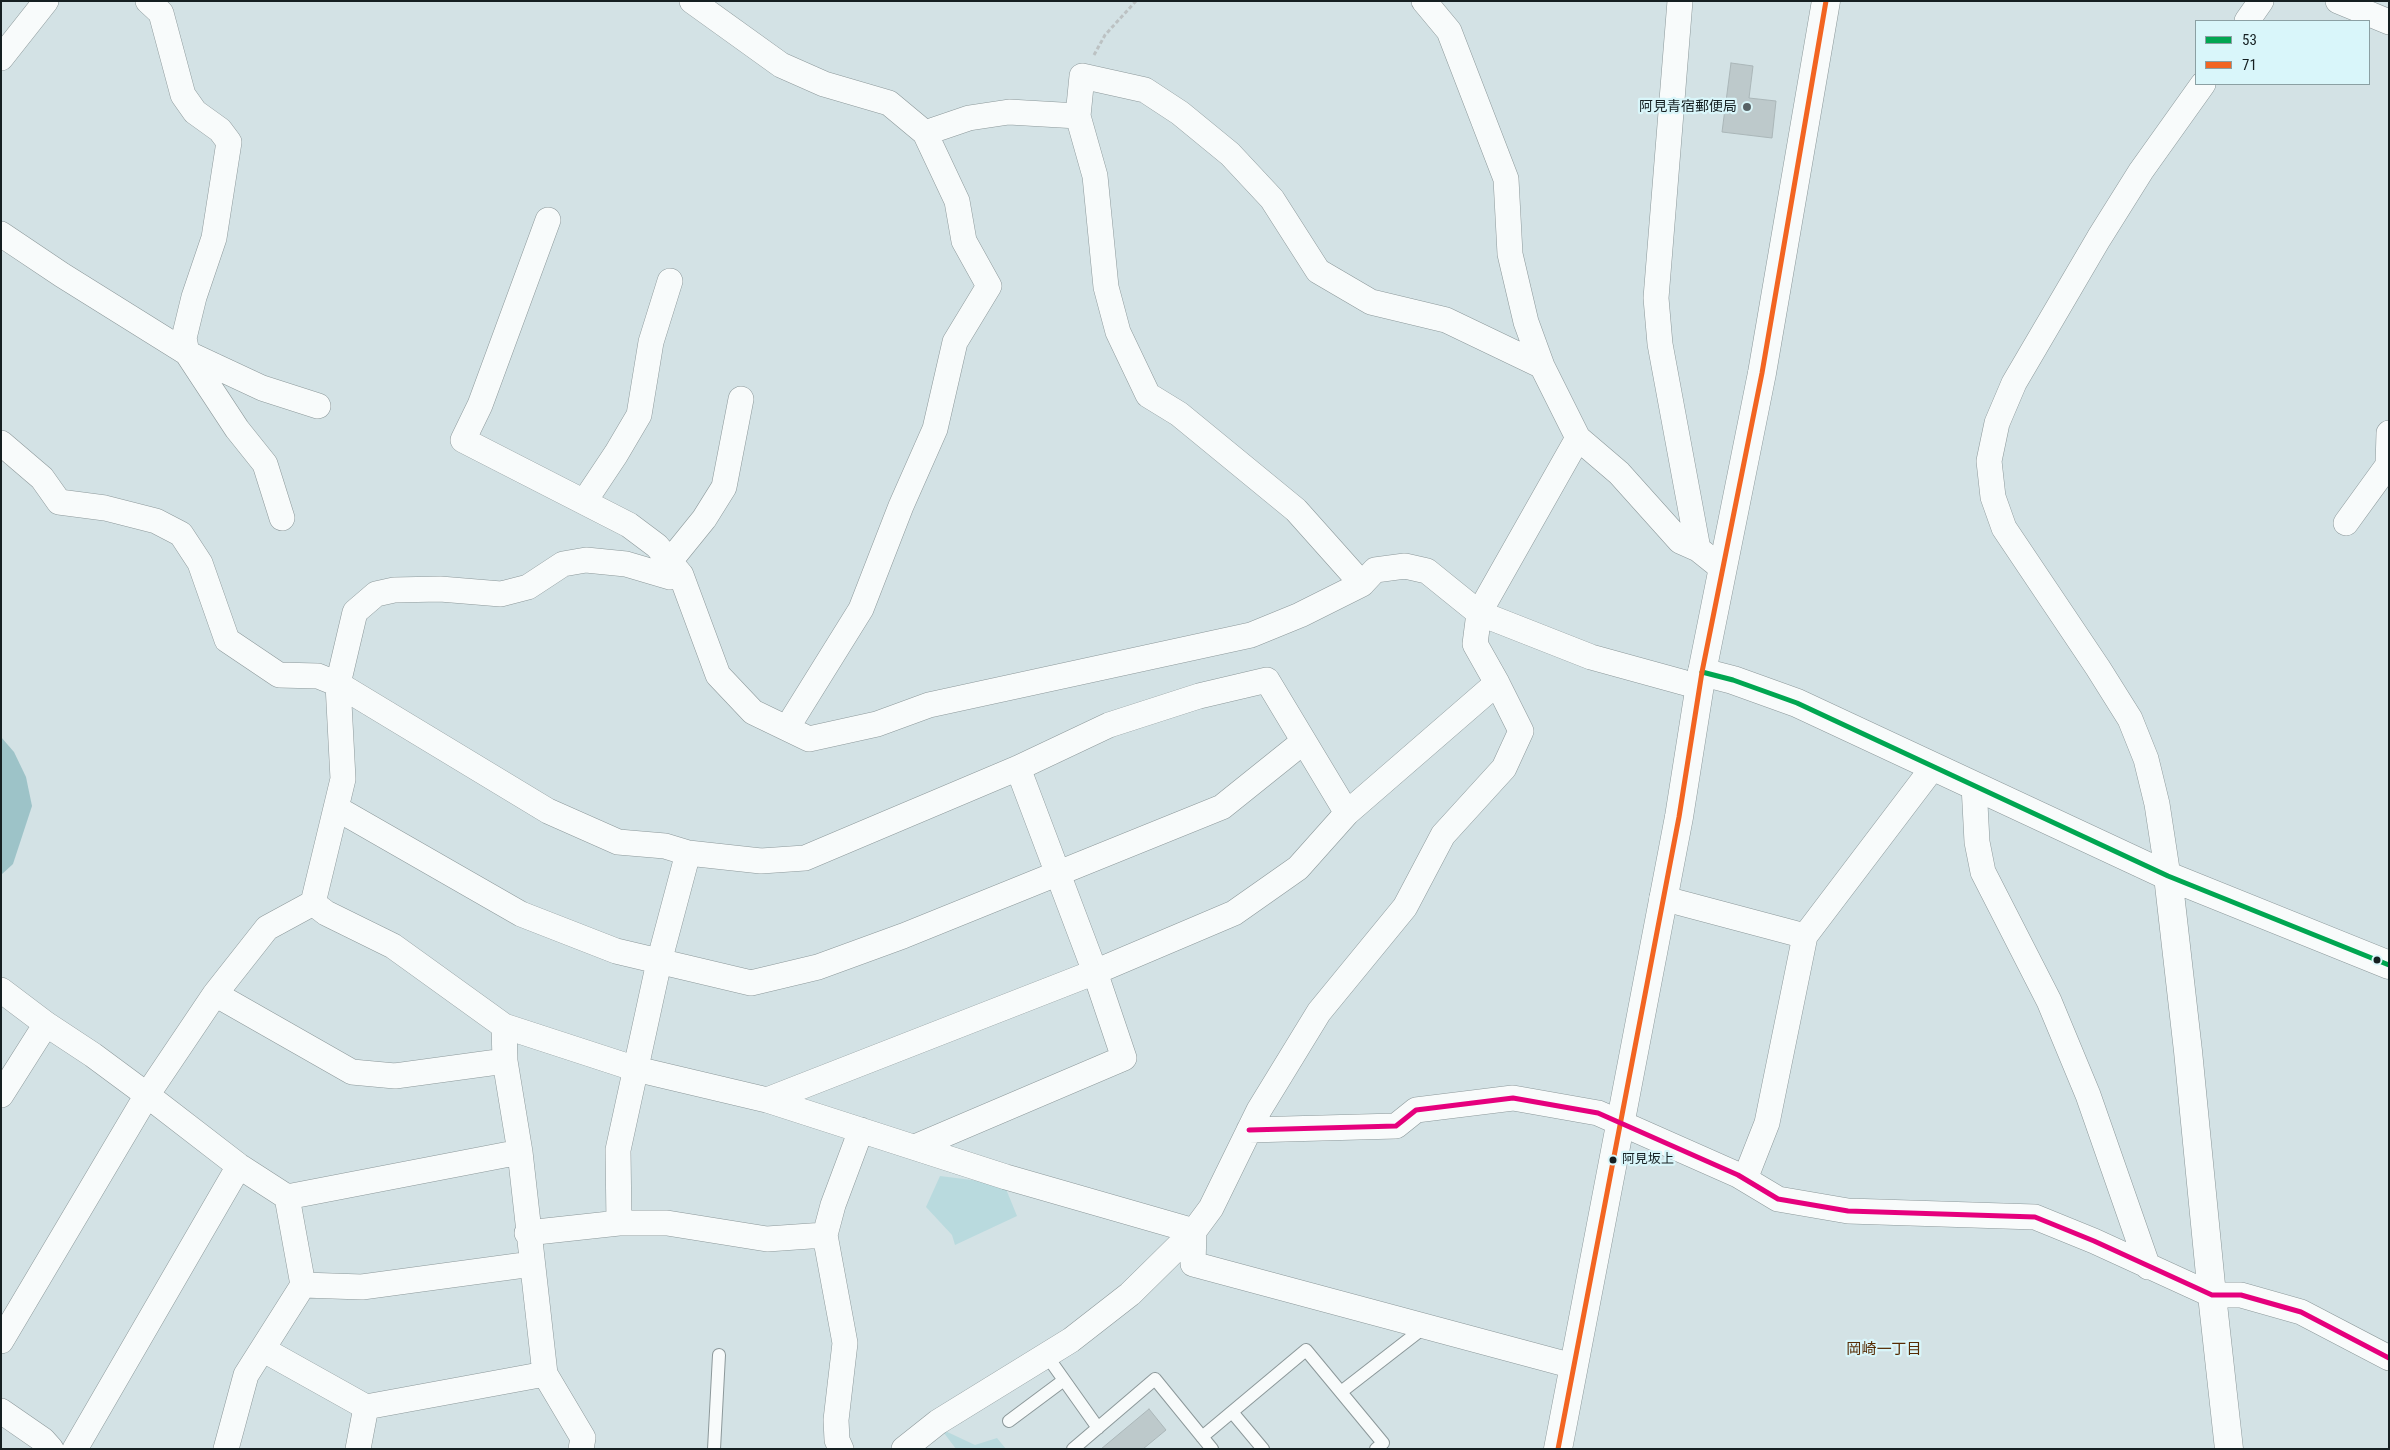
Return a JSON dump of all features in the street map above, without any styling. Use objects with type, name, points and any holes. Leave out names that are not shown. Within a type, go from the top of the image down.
[{"type":"main road","points":[[1558,1449],[1679,817],[1701,680],[1762,373],[1826,1]]},
{"type":"main road","points":[[1701,680],[1734,680],[1797,703],[2168,876],[2389,965]]},
{"type":"main road","points":[[2168,876],[2229,1449]]},
{"type":"street","points":[[1,58],[46,1]]},
{"type":"street","points":[[148,1],[161,13],[182,95],[195,112],[220,130],[229,142],[214,238],[194,297],[184,338],[186,353],[237,429],[265,464],[282,518]]},
{"type":"street","points":[[692,1],[781,65],[824,84],[889,103],[925,133],[958,201],[964,241],[989,286],[955,342],[935,429],[901,506],[861,609],[787,728]]},
{"type":"street","points":[[1424,1],[1449,31],[1506,179],[1510,254],[1526,322],[1542,366],[1578,438],[1620,473],[1680,541],[1698,549],[1723,570]]},
{"type":"street","points":[[1680,1],[1656,298],[1660,344],[1698,549]]},
{"type":"street","points":[[2248,20],[2261,1]]},
{"type":"street","points":[[2338,1],[2389,22]]},
{"type":"street","points":[[1362,584],[1296,510],[1179,414],[1148,395],[1118,332],[1106,287],[1095,176],[1078,116],[1082,76],[1145,90],[1180,113],[1230,154],[1272,199],[1318,272],[1371,302],[1446,320],[1542,366]]},
{"type":"street","points":[[2168,876],[2157,804],[2146,759],[2130,719],[2004,528],[1993,497],[1989,461],[1997,423],[2014,382],[2098,238],[2141,171],[2202,85]]},
{"type":"street","points":[[925,133],[969,118],[1009,112],[1078,116]]},
{"type":"street","points":[[548,220],[480,405],[463,440],[629,525],[657,546],[675,568],[718,675],[753,712],[809,739],[877,724],[929,705],[1251,635],[1300,615],[1362,584],[1374,570],[1404,566],[1427,571],[1480,613],[1591,658],[1701,680]]},
{"type":"street","points":[[1,234],[186,353],[262,388],[318,406]]},
{"type":"street","points":[[584,502],[639,415],[651,342],[670,281]]},
{"type":"street","points":[[1,1340],[147,1095],[215,994],[266,928],[313,903],[343,779],[338,684],[355,612],[376,594],[394,590],[440,589],[501,594],[528,587],[563,564],[586,560],[626,564],[670,577],[724,487],[742,399]]},
{"type":"street","points":[[2346,523],[2388,465],[2389,433]]},
{"type":"street","points":[[904,1449],[938,1422],[1071,1340],[1130,1294],[1194,1231],[1211,1208],[1249,1130],[1319,1012],[1405,907],[1443,835],[1504,768],[1521,731],[1475,644],[1480,613],[1578,438]]},
{"type":"street","points":[[1,443],[42,478],[59,502],[105,508],[156,521],[181,534],[200,563],[227,640],[279,675],[318,676],[338,684],[548,811],[618,842],[665,846],[688,853],[761,861],[805,858],[1018,768],[1109,725],[1199,696],[1267,680],[1347,813]]},
{"type":"street","points":[[768,1100],[1095,972],[1234,913],[1298,868],[1347,813],[1497,683]]},
{"type":"street","points":[[336,808],[521,914],[616,952],[751,983],[818,967],[1222,807],[1303,742]]},
{"type":"street","points":[[1745,1179],[1767,1123],[1805,936],[1934,766]]},
{"type":"street","points":[[915,1147],[1124,1058],[1059,873],[1018,768]]},
{"type":"street","points":[[1974,785],[1976,842],[1983,872],[2052,1009],[2088,1095],[2148,1267]]},
{"type":"street","points":[[619,1223],[618,1150],[659,962],[688,853]]},
{"type":"street","points":[[1662,898],[1805,936]]},
{"type":"street","points":[[313,903],[326,913],[393,946],[504,1026],[636,1069],[768,1100],[1100,1206],[1194,1231]]},
{"type":"street","points":[[1,990],[46,1024],[94,1055],[239,1166],[287,1197],[520,1152]]},
{"type":"street","points":[[215,994],[352,1072],[394,1076],[505,1061]]},
{"type":"street","points":[[1,1095],[46,1024]]},
{"type":"street","points":[[504,1026],[505,1061],[520,1152],[545,1374],[582,1438],[581,1449]]},
{"type":"street","points":[[1249,1130],[1396,1126],[1416,1110],[1514,1098],[1602,1114],[1648,1133],[1745,1179],[1778,1199],[1848,1211],[2035,1217],[2094,1241],[2212,1295],[2241,1295],[2301,1312],[2389,1358]]},
{"type":"street","points":[[841,1449],[837,1440],[836,1420],[845,1344],[825,1235],[833,1205],[861,1130]]},
{"type":"street","points":[[75,1449],[239,1166]]},
{"type":"street","points":[[226,1449],[246,1375],[264,1350],[302,1285],[287,1197]]},
{"type":"street","points":[[528,1233],[619,1223],[667,1223],[767,1239],[825,1235]]},
{"type":"street","points":[[1194,1231],[1193,1264],[1573,1366]]},
{"type":"street","points":[[302,1285],[362,1287],[532,1264]]},
{"type":"street","points":[[264,1350],[366,1407],[545,1374]]},
{"type":"street","points":[[358,1449],[366,1407]]},
{"type":"street","points":[[1,1411],[43,1440],[51,1449]]},
{"type":"lane","points":[[1341,1392],[1426,1326]]},
{"type":"lane","points":[[1202,1437],[1306,1350],[1383,1443],[1376,1449]]},
{"type":"lane","points":[[714,1449],[719,1355]]},
{"type":"lane","points":[[1047,1356],[1098,1428]]},
{"type":"lane","points":[[1073,1449],[1155,1379],[1212,1449]]},
{"type":"lane","points":[[1009,1420],[1064,1380]]},
{"type":"lane","points":[[1232,1412],[1263,1449]]},
{"type":"path","points":[[1082,76],[1105,35],[1136,1]]},
{"type":"shaded area","points":[[1,737],[14,752],[26,777],[32,806],[13,864],[1,875]]},
{"type":"shaded area","points":[[940,1176],[1004,1184],[1017,1216],[955,1245],[952,1235],[926,1207]]},
{"type":"shaded area","points":[[941,1429],[975,1445],[997,1438],[1006,1449],[956,1449]]},
{"type":"building","points":[[1731,63],[1753,66],[1749,98],[1776,101],[1772,138],[1722,132]]},
{"type":"building","points":[[1149,1409],[1166,1430],[1143,1449],[1101,1449]]},
{"type":"transit line","name":"71","points":[[1558,1449],[1679,817],[1702,672],[1762,373],[1826,1]]},
{"type":"transit line","name":"53","points":[[1702,672],[1733,680],[1797,703],[2168,876],[2389,965]]},
{"type":"transit line","points":[[1249,1130],[1396,1126],[1416,1110],[1513,1098],[1598,1113],[1738,1175],[1778,1199],[1848,1211],[2035,1217],[2094,1241],[2212,1295],[2241,1295],[2301,1312],[2389,1358]]},
{"type":"place","name":"阿見青宿郵便局","points":[[1747,107]]},
{"type":"place","name":"阿見坂上","points":[[1613,1160]]},
{"type":"district","name":"岡崎一丁目","points":[[1884,1350]]}]
